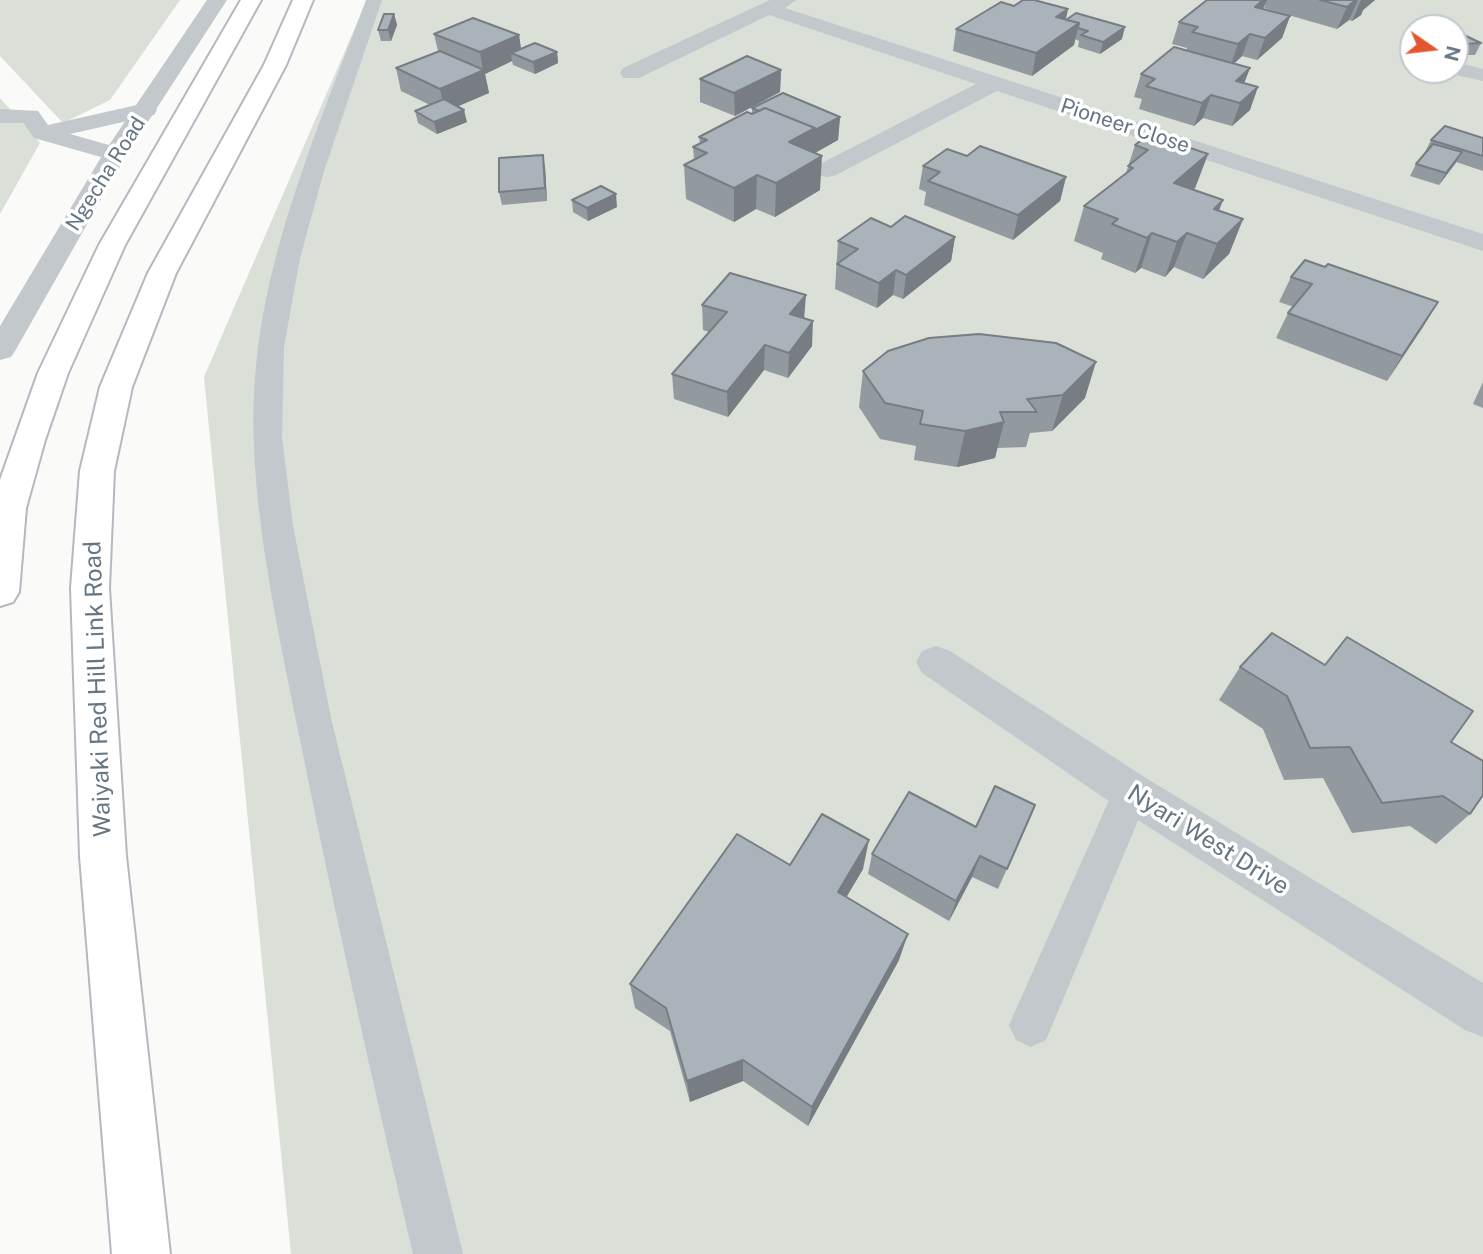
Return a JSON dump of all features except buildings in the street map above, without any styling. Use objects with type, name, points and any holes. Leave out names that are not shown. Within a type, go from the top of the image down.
[{"type":"main road","points":[[0,592],[8,510],[44,395],[98,270],[148,177],[251,0]]},
{"type":"main road","name":"Waiyaki Red Hill Link Road","points":[[141,1254],[103,856],[90,588],[97,471],[117,387],[162,272],[275,65],[303,0]]},
{"type":"street","name":"Ngecha Road","points":[[0,351],[115,154],[217,0]]},
{"type":"street","points":[[631,73],[776,4]]},
{"type":"street","name":"Pioneer Close","points":[[776,4],[995,83],[1483,243]]},
{"type":"street","points":[[827,170],[995,83]]},
{"type":"street","points":[[42,133],[146,110]]},
{"type":"street","points":[[0,116],[30,116],[42,133],[115,154]]},
{"type":"street","name":"Nyari West Drive","points":[[936,663],[1131,792],[1483,1012]]},
{"type":"lane","points":[[374,0],[318,157],[290,255],[271,348],[266,434],[277,528],[304,677],[390,1064],[438,1254]]},
{"type":"lane","points":[[1031,1025],[1131,792]]},
{"type":"shaded area","points":[[0,0],[180,0],[110,100],[63,123],[0,56]]},
{"type":"shaded area","points":[[367,0],[1483,0],[1483,1254],[291,1254],[204,377]]},
{"type":"shaded area","points":[[0,98],[40,143],[0,214]]}]
